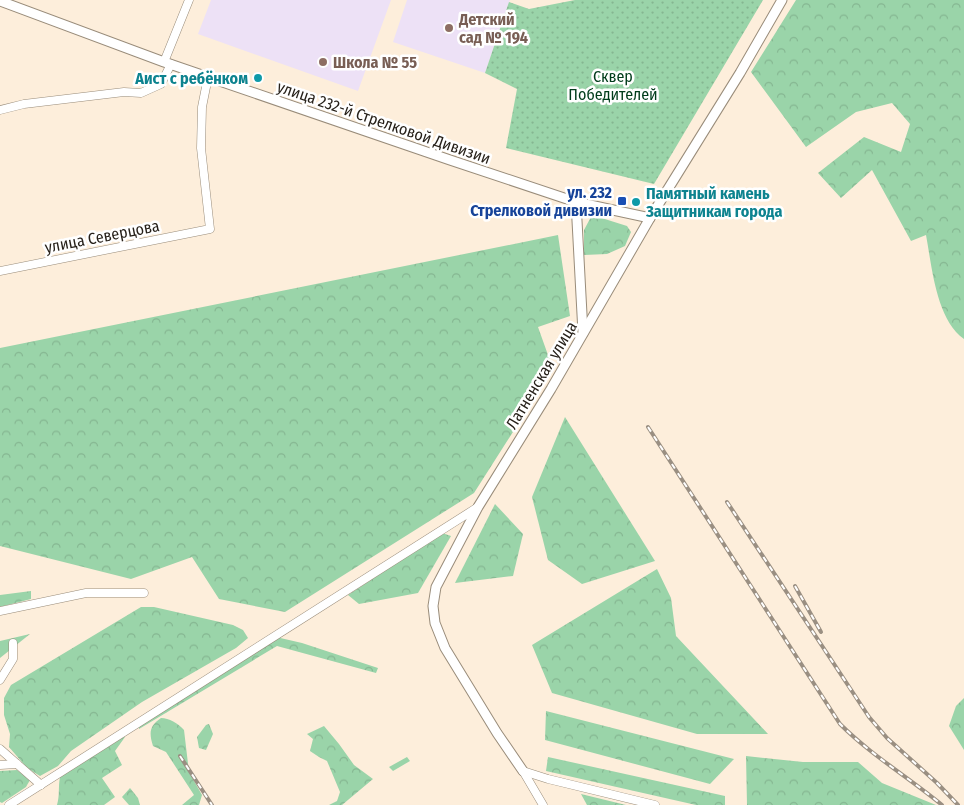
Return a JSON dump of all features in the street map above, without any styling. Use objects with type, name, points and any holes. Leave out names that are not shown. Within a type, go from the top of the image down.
[{"type":"street","points":[[0,110],[24,104],[115,93],[142,93],[161,84],[189,0]]},
{"type":"street","name":"Латненская улица","points":[[543,805],[445,648],[435,623],[433,606],[436,587],[478,507],[551,389],[650,218],[740,74],[782,0]]},
{"type":"street","name":"улица 232-й Стрелковой Дивизии","points":[[0,1],[167,63],[349,127],[576,202],[650,218]]},
{"type":"street","name":"улица Северцова","points":[[0,271],[210,228],[201,148],[202,107],[208,77]]},
{"type":"street","points":[[576,202],[583,334]]},
{"type":"street","points":[[9,805],[478,507]]},
{"type":"street","points":[[0,611],[86,592],[144,592]]},
{"type":"street","points":[[0,680],[13,659],[13,643]]},
{"type":"street","points":[[0,749],[41,785]]},
{"type":"street","points":[[0,765],[17,764]]},
{"type":"street","points":[[523,771],[548,780],[655,805]]},
{"type":"shaded area","name":"Школа № 55","points":[[211,0],[391,0],[358,91],[198,34]]},
{"type":"shaded area","name":"Детский сад № 194","points":[[407,0],[510,0],[485,73],[393,42]]},
{"type":"green space","name":"Сквер Победителей","points":[[575,0],[763,0],[654,184],[506,148],[517,89],[485,73],[509,2],[529,9]]},
{"type":"green space","points":[[796,0],[964,0],[964,339],[947,319],[941,306],[933,277],[926,235],[911,241],[872,170],[841,198],[818,173],[864,137],[901,152],[910,124],[892,103],[856,112],[806,147],[751,72]]},
{"type":"green space","points":[[592,215],[627,226],[631,232],[625,246],[607,254],[584,255],[584,230]]},
{"type":"green space","points":[[558,235],[570,316],[538,327],[553,369],[474,493],[285,612],[219,599],[192,557],[131,579],[0,546],[0,348]]},
{"type":"green space","points":[[565,417],[655,561],[582,584],[548,560],[532,497]]},
{"type":"green space","points":[[495,504],[523,534],[513,576],[455,583]]},
{"type":"green space","points":[[442,533],[451,536],[418,593],[359,604],[348,595]]},
{"type":"green space","points":[[657,569],[671,598],[676,636],[768,734],[697,734],[552,693],[532,645]]},
{"type":"green space","points":[[31,591],[31,599],[0,607],[0,595]]},
{"type":"green space","points":[[141,607],[154,607],[233,625],[243,630],[248,638],[236,648],[142,702],[71,751],[58,766],[40,776],[27,768],[9,747],[10,734],[4,715],[4,698],[11,685]]},
{"type":"green space","points":[[30,634],[0,658],[0,641]]},
{"type":"green space","points":[[276,637],[302,643],[378,668],[376,673],[277,646],[139,729],[139,725]]},
{"type":"green space","points":[[964,698],[964,750],[949,726],[956,706]]},
{"type":"green space","points":[[546,711],[734,759],[710,784],[545,740]]},
{"type":"green space","points":[[161,718],[173,721],[184,730],[189,772],[202,795],[199,805],[182,805],[194,795],[166,752],[153,746],[151,730],[154,724]]},
{"type":"green space","points":[[209,724],[213,734],[206,750],[199,748],[197,737],[206,725]]},
{"type":"green space","points":[[324,726],[354,765],[373,779],[342,805],[329,805],[337,801],[340,792],[327,761],[310,751],[313,739],[307,734]]},
{"type":"green space","points":[[124,733],[125,737],[115,751],[122,765],[102,778],[115,797],[104,805],[57,805],[60,777]]},
{"type":"green space","points":[[746,756],[803,762],[858,762],[882,783],[936,805],[747,805]]},
{"type":"green space","points":[[407,757],[410,761],[393,771],[389,767]]},
{"type":"green space","points":[[548,757],[725,796],[725,805],[696,805],[546,771]]},
{"type":"green space","points":[[17,770],[30,780],[26,787],[2,803],[0,802],[0,771]]},
{"type":"green space","points":[[130,788],[138,798],[140,805],[129,805],[122,797]]},
{"type":"green space","points":[[581,794],[626,805],[587,805]]},
{"type":"railway","points":[[648,427],[840,724],[864,746],[942,805]]},
{"type":"railway","points":[[727,502],[869,717],[887,738],[937,783],[958,805]]},
{"type":"railway","points":[[795,586],[821,632]]},
{"type":"railway","points":[[180,756],[212,805]]},
{"type":"place","name":"Детский сад № 194","points":[[449,28]]},
{"type":"place","name":"Школа № 55","points":[[323,62]]},
{"type":"place","name":"Аист с ребёнком","points":[[258,78]]},
{"type":"place","name":"ул. 232 Стрелковой дивизии","points":[[622,201]]},
{"type":"place","name":"Памятный камень Защитникам города","points":[[636,202]]}]
